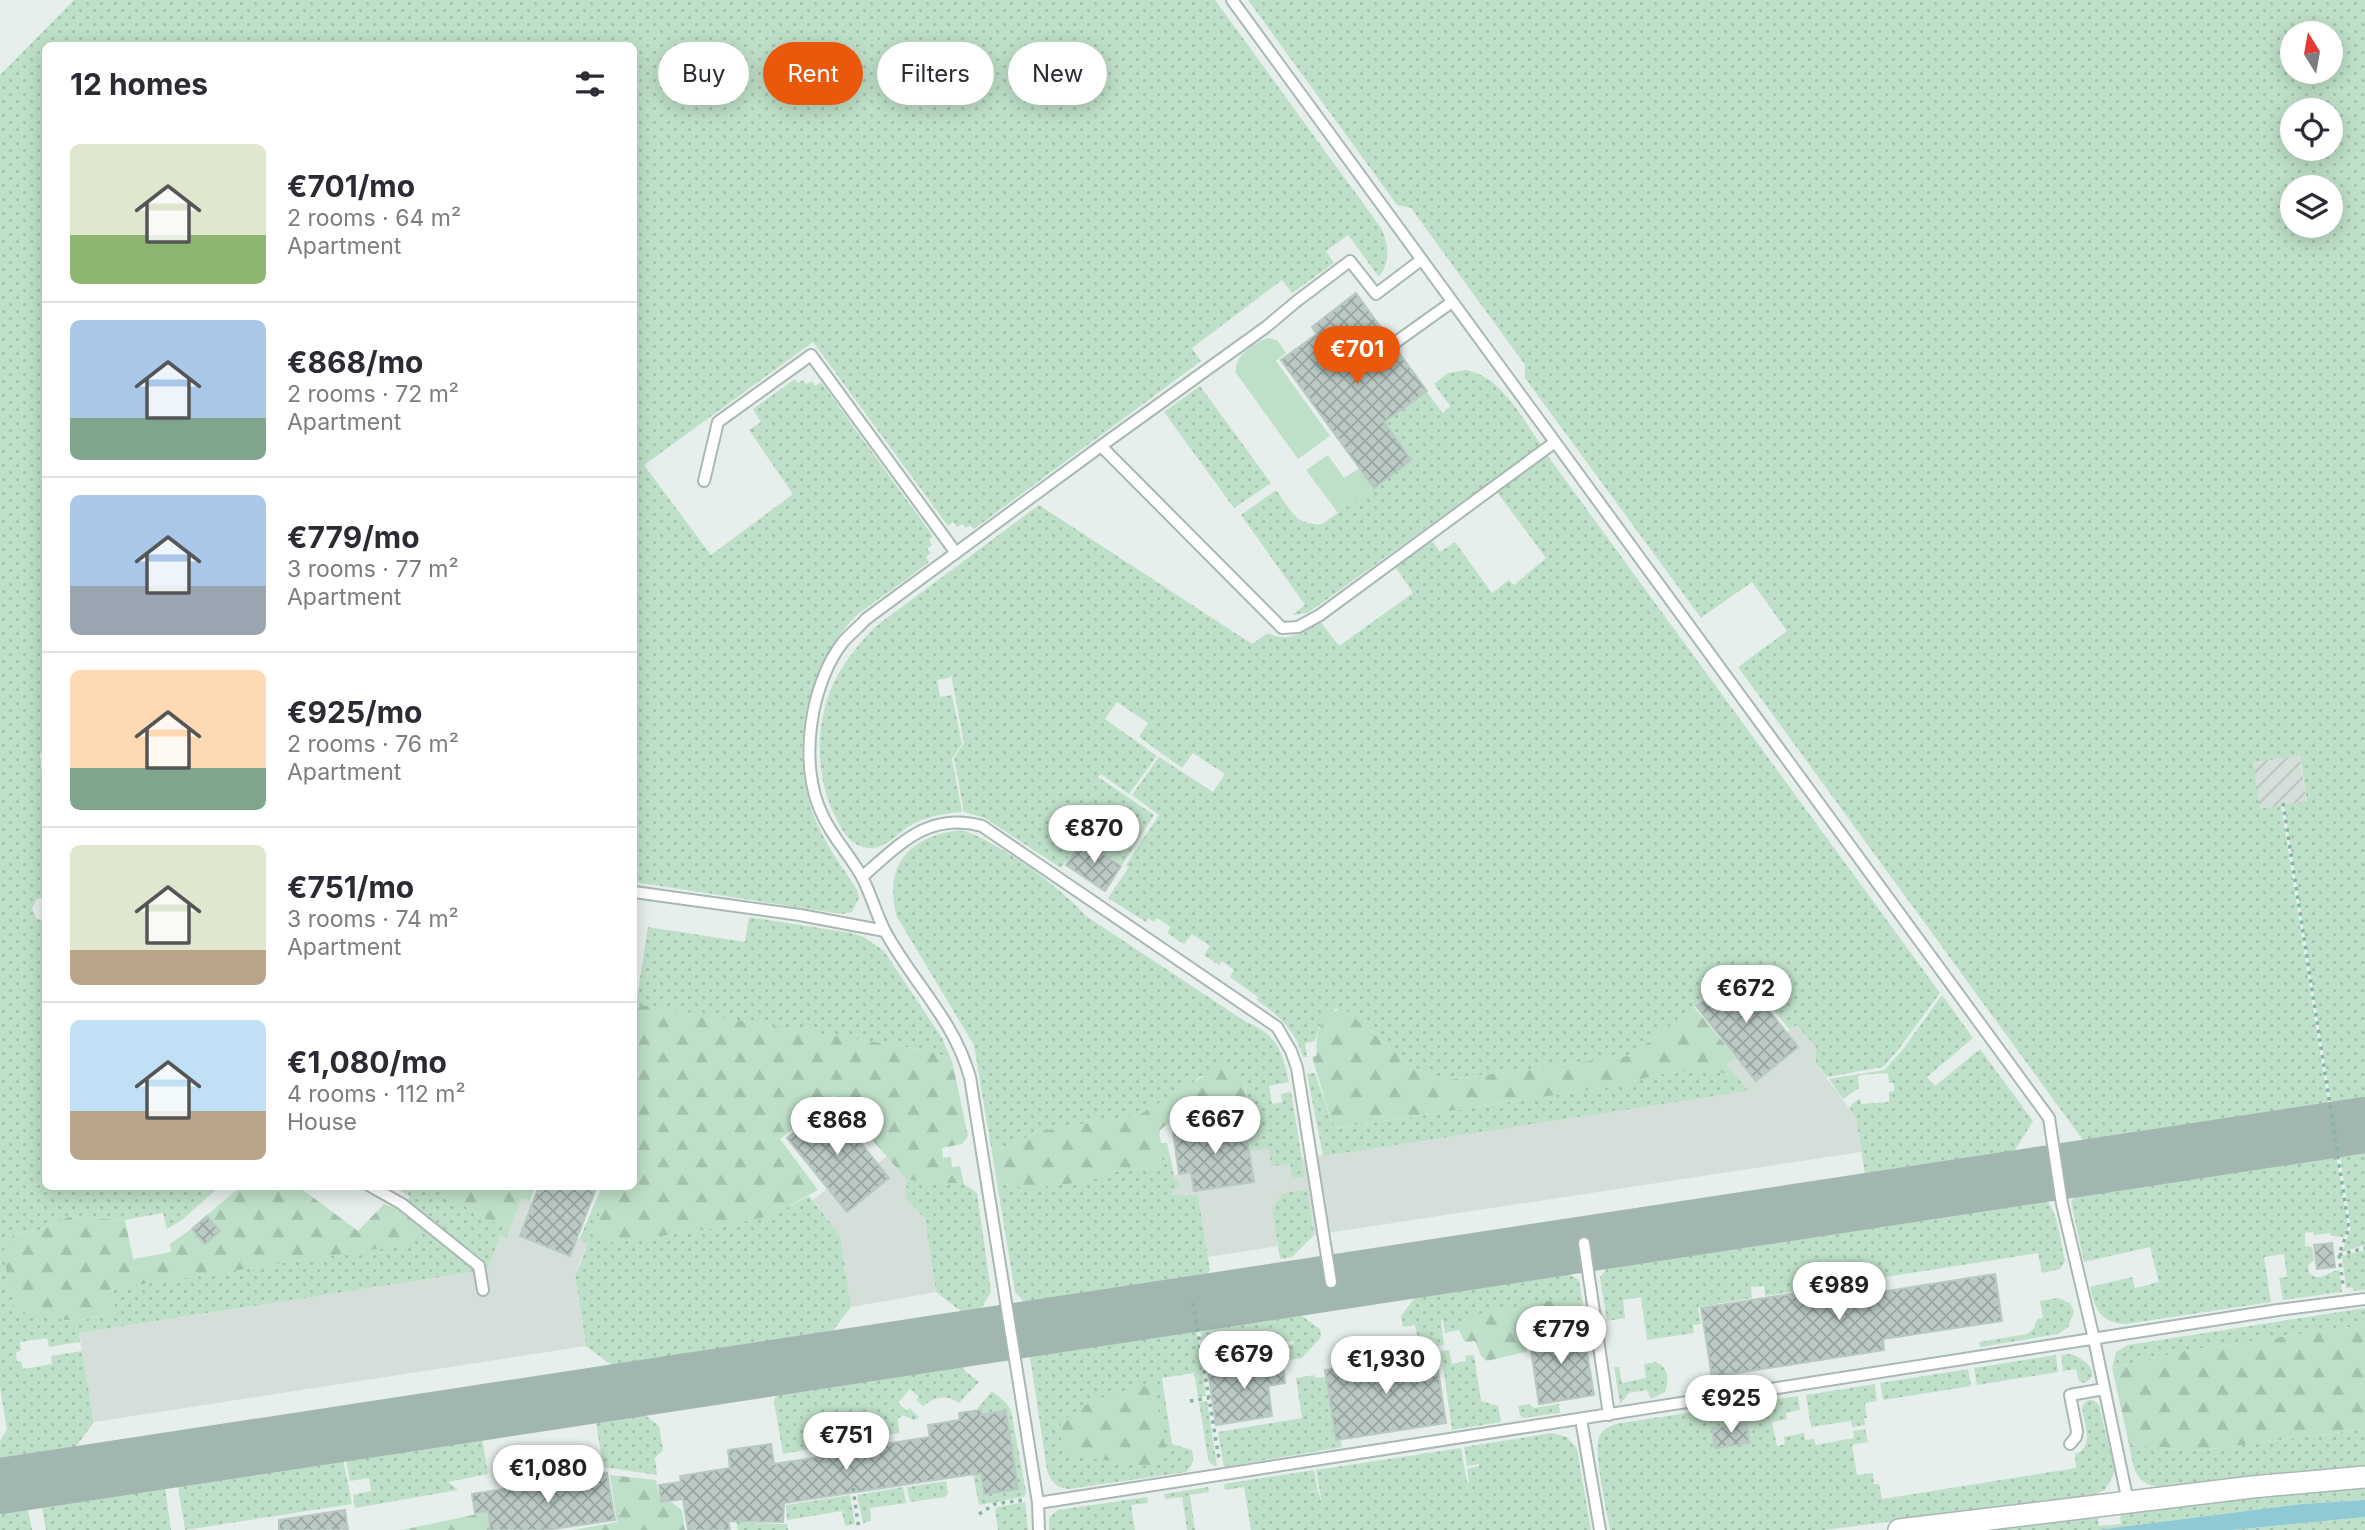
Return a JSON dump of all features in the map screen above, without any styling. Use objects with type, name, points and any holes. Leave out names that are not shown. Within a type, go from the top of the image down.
[{"type":"street","points":[[1899,1530],[2252,1486],[2365,1477]]},
{"type":"lane","points":[[1232,0],[2049,1118],[2062,1204],[2128,1502]]},
{"type":"lane","points":[[1039,1530],[1038,1503],[971,1077],[963,1052],[951,1030],[885,931],[862,877],[821,814],[809,761],[809,738],[817,699],[827,670],[843,642],[866,620],[1266,327],[1350,261],[1376,294],[1421,260]]},
{"type":"lane","points":[[1396,342],[1452,302]]},
{"type":"lane","points":[[704,481],[718,422],[811,355],[957,553]]},
{"type":"lane","points":[[1101,446],[1282,628],[1298,627],[1320,615],[1555,442]]},
{"type":"lane","points":[[862,877],[918,832],[948,822],[963,821],[982,826],[1276,1027],[1291,1051],[1297,1068],[1331,1282]]},
{"type":"lane","points":[[637,891],[800,915],[885,931]]},
{"type":"lane","points":[[377,1190],[402,1204],[479,1266],[483,1290]]},
{"type":"lane","points":[[1584,1243],[1609,1415]]},
{"type":"lane","points":[[1038,1503],[2365,1299]]},
{"type":"lane","points":[[2070,1444],[2077,1431],[2070,1395],[2104,1389]]},
{"type":"lane","points":[[1581,1419],[1600,1530]]},
{"type":"path","points":[[2283,803],[2350,1228],[2339,1255],[2346,1301]]},
{"type":"path","points":[[2339,1255],[2365,1248]]},
{"type":"path","points":[[1193,1303],[1222,1475]]},
{"type":"path","points":[[1190,1401],[1209,1398]]},
{"type":"path","points":[[853,1488],[859,1530]]},
{"type":"path","points":[[979,1514],[995,1504],[1024,1499],[1038,1503]]},
{"type":"shaded area","points":[[2299,755],[2307,802],[2260,809],[2252,762]]},
{"type":"shaded area","points":[[1796,1025],[1816,1047],[1816,1064],[1856,1117],[1861,1152],[1314,1235],[1306,1189],[1283,1193],[1272,1208],[1278,1246],[1208,1257],[1198,1196],[1172,1195],[1178,1180],[1175,1180],[1174,1175],[1191,1172],[1249,1151],[1269,1148],[1290,1164],[1292,1178],[1305,1177],[1302,1158],[1747,1091],[1727,1065],[1737,1057],[1756,1080],[1798,1047],[1787,1032]]},
{"type":"shaded area","points":[[887,1156],[907,1180],[905,1197],[925,1219],[936,1292],[851,1307],[840,1235],[813,1200],[827,1189],[847,1212],[889,1178],[877,1164]]},
{"type":"shaded area","points":[[522,1198],[533,1202],[520,1236],[570,1256],[577,1239],[588,1243],[575,1274],[586,1346],[94,1422],[79,1333],[487,1270],[500,1235],[506,1237]]},
{"type":"green space","points":[[74,0],[1215,0],[1381,228],[1387,253],[1386,265],[1379,277],[1348,235],[1326,251],[1334,263],[1292,293],[1282,280],[1192,348],[1201,361],[974,529],[970,525],[966,528],[962,524],[957,527],[953,522],[948,526],[813,342],[644,465],[711,555],[793,494],[749,430],[761,422],[753,409],[795,379],[798,383],[803,380],[806,384],[812,381],[815,386],[821,382],[933,536],[929,540],[932,545],[927,549],[931,553],[926,557],[929,562],[858,614],[836,640],[823,663],[806,713],[803,766],[814,816],[859,898],[852,912],[842,914],[637,882],[637,42],[42,42],[42,898],[37,899],[32,909],[37,919],[42,920],[42,1190],[216,1190],[182,1220],[167,1229],[163,1213],[125,1220],[69,1217],[39,1230],[14,1234],[63,1320],[77,1321],[116,1312],[109,1289],[403,1245],[424,1228],[474,1270],[79,1333],[80,1342],[49,1347],[47,1338],[20,1342],[21,1351],[16,1352],[17,1362],[21,1361],[23,1369],[52,1364],[51,1356],[82,1351],[94,1422],[69,1456],[0,1467],[0,1441],[7,1429],[0,1388],[0,75]]},
{"type":"green space","points":[[1248,0],[2365,0],[2365,1106],[2332,1110],[2284,805],[2307,801],[2300,756],[2253,762],[2260,809],[2281,805],[2329,1110],[2088,1147],[1738,667],[1787,631],[1752,582],[1701,618],[1525,378],[1525,365],[1411,208],[1397,205]]},
{"type":"green space","points":[[1268,338],[1277,340],[1286,353],[1276,361],[1330,436],[1298,459],[1236,373],[1241,356]]},
{"type":"green space","points":[[1466,370],[1479,374],[1501,390],[1541,445],[1319,605],[1307,613],[1292,615],[1305,605],[1241,515],[1276,490],[1294,515],[1306,522],[1322,524],[1411,461],[1384,422],[1426,391],[1443,413],[1450,406],[1434,384],[1448,373]]},
{"type":"green space","points":[[1200,386],[1271,483],[1234,508],[1164,412]]},
{"type":"green space","points":[[1328,455],[1344,478],[1360,468],[1374,488],[1338,513],[1306,470]]},
{"type":"green space","points":[[1547,455],[1940,993],[1883,1067],[1827,1077],[1816,1064],[1816,1047],[1796,1025],[1790,1030],[1740,969],[1725,981],[1719,975],[1701,989],[1706,996],[1628,1056],[1446,1080],[1413,1067],[1344,1009],[1335,1009],[1319,1027],[1315,1041],[1305,1043],[1307,1057],[1303,1057],[1296,1039],[1285,1024],[1257,1000],[1258,997],[1230,977],[1234,970],[1222,961],[1219,965],[1204,955],[1210,946],[1192,934],[1184,944],[1167,933],[1171,927],[1157,918],[1154,922],[1148,918],[1146,922],[1108,898],[1159,815],[1132,795],[1159,757],[1213,792],[1225,774],[1193,753],[1182,768],[1139,737],[1148,723],[1117,702],[1105,719],[1157,756],[1129,794],[1101,774],[1098,777],[1154,815],[1122,865],[1082,839],[1061,868],[985,818],[964,812],[954,758],[964,743],[951,675],[949,678],[937,680],[940,697],[952,695],[962,744],[952,759],[962,812],[938,815],[909,826],[876,848],[854,843],[840,827],[824,787],[820,748],[824,708],[843,667],[875,627],[1039,505],[1252,644],[1268,633],[1283,637],[1296,635],[1320,621],[1339,646],[1413,593],[1395,566],[1432,541],[1440,552],[1455,542],[1492,593],[1509,580],[1514,585],[1546,558],[1497,492]]},
{"type":"green space","points":[[962,830],[1011,855],[1045,879],[1086,916],[1272,1039],[1281,1053],[1289,1082],[1269,1086],[1272,1104],[1282,1102],[1281,1094],[1291,1092],[1305,1177],[1292,1178],[1290,1164],[1271,1166],[1269,1149],[1250,1151],[1245,1120],[1246,1079],[1201,1076],[1183,1090],[1139,1115],[1041,1131],[992,1153],[974,1045],[897,917],[893,898],[898,868],[915,846],[928,838]]},
{"type":"green space","points":[[749,917],[864,937],[884,951],[942,1038],[952,1061],[934,1052],[901,1046],[637,1005],[648,927],[745,942]]},
{"type":"green space","points":[[1942,995],[1973,1038],[1927,1077],[1935,1086],[1980,1049],[2033,1121],[2009,1160],[1866,1182],[1856,1117],[1849,1107],[1860,1098],[1861,1104],[1889,1102],[1889,1092],[1894,1091],[1894,1083],[1889,1083],[1888,1073],[1858,1075],[1859,1088],[1843,1099],[1829,1079],[1884,1070],[1901,1052]]},
{"type":"green space","points":[[637,1004],[901,1046],[934,1052],[952,1061],[968,1136],[962,1144],[942,1148],[943,1158],[951,1157],[952,1167],[960,1166],[964,1184],[907,1180],[834,1095],[816,1108],[812,1103],[789,1120],[794,1128],[780,1139],[818,1190],[770,1216],[709,1229],[613,1243],[595,1233],[600,1212],[594,1205],[601,1190],[637,1190]]},
{"type":"green space","points":[[1693,1006],[1736,1058],[1727,1065],[1737,1077],[1707,1069],[1660,1074],[1615,1086],[1336,1128],[1331,1120],[1312,1057],[1317,1055],[1321,1025],[1336,1010],[1344,1009],[1413,1067],[1447,1080],[1628,1056]]},
{"type":"green space","points":[[1224,1064],[1246,1079],[1245,1104],[1217,1115],[1184,1118],[1166,1125],[1159,1131],[1161,1143],[1167,1143],[1170,1156],[1148,1169],[1121,1170],[1086,1182],[1029,1188],[997,1183],[992,1153],[1041,1131],[1139,1115]]},
{"type":"green space","points":[[1707,1069],[1737,1077],[1748,1091],[1323,1156],[1307,1074],[1315,1073],[1331,1120],[1337,1128],[1615,1086],[1660,1074]]},
{"type":"green space","points":[[2362,1145],[2365,1148],[2365,1245],[2342,1252],[2351,1228],[2339,1148]]},
{"type":"green space","points":[[2335,1149],[2348,1227],[2344,1237],[2331,1236],[2330,1233],[2305,1233],[2305,1246],[2312,1247],[2314,1260],[2308,1265],[2309,1273],[2320,1277],[2339,1270],[2342,1292],[2283,1300],[2279,1278],[2287,1277],[2284,1254],[2264,1257],[2271,1302],[2126,1324],[2110,1321],[2100,1313],[2090,1287],[2132,1277],[2135,1288],[2159,1282],[2150,1247],[2084,1262],[2071,1202],[2079,1190]]},
{"type":"green space","points":[[1170,1156],[1175,1180],[1178,1179],[1180,1188],[1172,1190],[1172,1195],[1198,1195],[1210,1270],[1200,1283],[1038,1308],[1025,1303],[1015,1292],[997,1183],[1029,1188],[1086,1182],[1121,1170],[1148,1169]]},
{"type":"green space","points":[[907,1180],[964,1184],[977,1193],[991,1292],[976,1317],[970,1318],[936,1292],[925,1219],[905,1197]]},
{"type":"green space","points":[[1307,1189],[1314,1235],[1292,1257],[1280,1259],[1272,1208],[1283,1193]]},
{"type":"green space","points":[[236,1190],[303,1190],[358,1231],[384,1204],[401,1210],[424,1228],[404,1245],[110,1289],[116,1312],[77,1321],[37,1317],[14,1309],[3,1251],[14,1234],[39,1230],[69,1217],[125,1220],[133,1259],[171,1252],[170,1244],[191,1229],[205,1244],[221,1231],[207,1215]]},
{"type":"green space","points":[[400,1190],[441,1190],[483,1218],[510,1227],[506,1238],[500,1236],[487,1270],[482,1259],[407,1201],[410,1197]]},
{"type":"green space","points":[[441,1190],[534,1190],[530,1201],[522,1198],[510,1227],[483,1218]]},
{"type":"green space","points":[[2036,1194],[2049,1203],[2054,1212],[2065,1261],[2060,1269],[2042,1273],[2038,1253],[1765,1296],[1764,1286],[1751,1287],[1752,1298],[1698,1307],[1701,1324],[1693,1325],[1694,1333],[1647,1340],[1641,1297],[1623,1300],[1625,1318],[1607,1321],[1600,1277],[1615,1259]]},
{"type":"green space","points":[[809,1196],[840,1235],[851,1307],[825,1341],[621,1372],[586,1346],[575,1274],[588,1243],[579,1240],[594,1205],[600,1212],[613,1243],[709,1229],[770,1216]]},
{"type":"green space","points":[[2365,1250],[2365,1290],[2353,1291],[2353,1287],[2346,1288],[2342,1256]]},
{"type":"green space","points":[[1557,1268],[1579,1280],[1584,1312],[1568,1301],[1467,1318],[1459,1330],[1445,1333],[1441,1320],[1444,1345],[1420,1349],[1415,1325],[1403,1327],[1401,1316],[1422,1288]]},
{"type":"green space","points":[[2058,1298],[2070,1303],[2074,1312],[2068,1327],[2058,1334],[1980,1347],[1979,1342],[2027,1334],[2034,1328],[2037,1319],[2043,1318],[2040,1301]]},
{"type":"green space","points":[[1543,1301],[1568,1301],[1584,1312],[1586,1324],[1556,1331],[1550,1315],[1537,1317],[1537,1327],[1527,1333],[1526,1352],[1487,1361],[1481,1356],[1475,1341],[1465,1342],[1459,1330],[1467,1318]]},
{"type":"green space","points":[[1291,1308],[1320,1329],[1321,1337],[1302,1358],[1290,1360],[1287,1345],[1294,1344],[1293,1341],[1285,1342],[1287,1353],[1206,1367],[1199,1322]]},
{"type":"green space","points":[[2365,1308],[2365,1325],[2184,1351],[2112,1368],[2116,1352],[2128,1345]]},
{"type":"green space","points":[[1195,1322],[1206,1396],[1198,1397],[1194,1373],[1162,1378],[1172,1444],[1192,1450],[1192,1462],[1186,1472],[1069,1489],[1054,1483],[1047,1470],[1030,1357],[1036,1347]]},
{"type":"green space","points":[[2365,1325],[2365,1429],[2195,1451],[2129,1444],[2112,1368],[2184,1351]]},
{"type":"green space","points":[[1449,1350],[1452,1364],[1466,1361],[1465,1356],[1474,1355],[1481,1401],[1498,1406],[1501,1422],[1452,1430],[1441,1351]]},
{"type":"green space","points":[[2070,1354],[2080,1358],[2092,1370],[2090,1379],[2084,1383],[2079,1381],[2076,1369],[2063,1371],[2061,1355]]},
{"type":"green space","points":[[2056,1355],[2058,1372],[1977,1385],[1974,1368]]},
{"type":"green space","points":[[953,1361],[979,1382],[959,1403],[950,1398],[941,1398],[923,1406],[916,1400],[919,1397],[910,1389],[898,1403],[907,1411],[910,1408],[919,1418],[913,1420],[903,1415],[898,1419],[899,1433],[783,1454],[774,1402],[776,1395],[784,1387]]},
{"type":"green space","points":[[1655,1362],[1663,1367],[1667,1374],[1665,1392],[1651,1399],[1647,1390],[1629,1393],[1620,1404],[1614,1367],[1619,1367],[1622,1383],[1646,1378],[1644,1364]]},
{"type":"green space","points":[[1968,1369],[1971,1386],[1883,1400],[1880,1383]]},
{"type":"green space","points":[[1314,1375],[1315,1378],[1325,1377],[1335,1441],[1341,1441],[1342,1447],[1224,1467],[1218,1432],[1302,1418],[1296,1378]]},
{"type":"green space","points":[[1875,1384],[1877,1401],[1865,1403],[1865,1425],[1852,1427],[1851,1421],[1811,1427],[1806,1395]]},
{"type":"green space","points":[[1145,1386],[1152,1387],[1156,1393],[1166,1452],[1155,1467],[1068,1455],[1059,1434],[1061,1422],[1100,1398]]},
{"type":"green space","points":[[992,1391],[1011,1410],[1026,1492],[1024,1497],[979,1505],[970,1459],[977,1458],[983,1494],[1018,1489],[1007,1411],[982,1415],[981,1409],[977,1409]]},
{"type":"green space","points":[[1798,1396],[1800,1410],[1786,1413],[1787,1419],[1772,1422],[1777,1446],[1785,1444],[1784,1437],[1804,1433],[1805,1440],[1814,1439],[1816,1445],[1854,1438],[1853,1431],[1865,1429],[1868,1442],[1852,1445],[1857,1475],[1873,1473],[1874,1484],[1879,1484],[1882,1499],[2076,1468],[2075,1454],[2081,1451],[2087,1441],[2082,1407],[2090,1400],[2099,1405],[2115,1472],[2105,1490],[2091,1496],[1824,1530],[1610,1530],[1598,1455],[1599,1437],[1606,1429],[1615,1424]]},
{"type":"green space","points":[[1207,1401],[1217,1466],[1211,1464],[1208,1458],[1199,1402]]},
{"type":"green space","points":[[1529,1404],[1534,1408],[1559,1404],[1560,1413],[1523,1418],[1518,1406]]},
{"type":"green space","points":[[630,1410],[641,1412],[659,1426],[663,1450],[655,1458],[657,1475],[603,1467],[595,1415]]},
{"type":"green space","points":[[2365,1429],[2365,1467],[2165,1487],[2147,1484],[2141,1480],[2134,1469],[2129,1444],[2195,1451]]},
{"type":"green space","points":[[481,1432],[488,1474],[448,1482],[458,1490],[355,1508],[353,1495],[371,1491],[369,1478],[350,1481],[345,1453]]},
{"type":"green space","points":[[1552,1433],[1567,1437],[1577,1449],[1591,1530],[1251,1530],[1244,1487],[1225,1490],[1224,1484],[1314,1470],[1318,1490],[1305,1493],[1318,1491],[1322,1504],[1316,1470],[1461,1448],[1469,1482],[1467,1469],[1479,1464],[1467,1466],[1464,1447]]},
{"type":"green space","points":[[342,1454],[352,1504],[185,1530],[178,1486],[181,1479]]},
{"type":"green space","points":[[610,1475],[656,1480],[660,1503],[671,1502],[682,1510],[685,1530],[573,1530],[617,1522]]},
{"type":"green space","points":[[946,1481],[948,1493],[945,1497],[910,1502],[907,1487]]},
{"type":"green space","points":[[161,1482],[165,1487],[171,1530],[46,1530],[42,1508],[47,1499]]},
{"type":"green space","points":[[903,1487],[906,1503],[870,1508],[871,1521],[863,1523],[857,1495]]},
{"type":"green space","points":[[1208,1487],[1209,1492],[1190,1495],[1195,1530],[1187,1530],[1182,1497],[1165,1499],[1164,1494]]},
{"type":"green space","points":[[2365,1487],[2365,1500],[2302,1504],[2097,1530],[1988,1530],[2098,1516],[2099,1526],[2121,1524],[2120,1513]]},
{"type":"green space","points":[[850,1495],[855,1524],[845,1526],[842,1511],[787,1520],[786,1505]]},
{"type":"green space","points":[[1147,1497],[1148,1503],[1131,1505],[1135,1530],[1049,1530],[1049,1518],[1058,1510]]},
{"type":"green space","points":[[20,1502],[27,1505],[32,1530],[0,1530],[0,1505]]},
{"type":"green space","points":[[1025,1502],[1028,1530],[998,1530],[995,1510],[997,1507]]},
{"type":"green space","points":[[487,1512],[489,1530],[402,1530]]},
{"type":"green space","points":[[2365,1517],[2365,1530],[2233,1530]]},
{"type":"green space","points":[[735,1518],[747,1523],[787,1524],[788,1530],[738,1530]]},
{"type":"water","points":[[2365,1500],[2365,1517],[2233,1530],[2097,1530],[2302,1504]]},
{"type":"building","points":[[1356,293],[1389,339],[1390,347],[1397,350],[1427,391],[1384,422],[1411,460],[1374,488],[1281,360],[1317,334],[1312,327]]},
{"type":"building","points":[[1082,840],[1121,866],[1105,891],[1066,865]]},
{"type":"building","points":[[1739,973],[1798,1047],[1756,1081],[1696,1006],[1709,997],[1703,988],[1711,981],[1720,975],[1727,983]]},
{"type":"building","points":[[830,1105],[889,1178],[847,1212],[787,1138],[799,1129],[793,1121],[811,1107],[817,1115]]},
{"type":"building","points":[[1244,1121],[1254,1182],[1194,1191],[1191,1172],[1179,1174],[1173,1132]]},
{"type":"building","points":[[537,1190],[595,1190],[570,1256],[520,1236]]},
{"type":"building","points":[[207,1216],[220,1231],[205,1244],[192,1229]]},
{"type":"building","points":[[2332,1243],[2335,1267],[2317,1269],[2314,1245]]},
{"type":"building","points":[[1995,1274],[2002,1321],[1883,1339],[1884,1350],[1712,1377],[1701,1308],[1873,1281],[1875,1293]]},
{"type":"building","points":[[1583,1329],[1594,1395],[1539,1404],[1529,1336]]},
{"type":"building","points":[[1435,1351],[1446,1423],[1336,1440],[1325,1370]]},
{"type":"building","points":[[1282,1359],[1285,1383],[1268,1386],[1272,1416],[1216,1425],[1208,1370]]},
{"type":"building","points":[[981,1410],[981,1415],[1006,1411],[1018,1489],[984,1494],[981,1473],[784,1503],[783,1522],[728,1521],[730,1530],[688,1530],[683,1499],[661,1502],[659,1485],[681,1482],[680,1476],[730,1468],[728,1450],[771,1444],[774,1464],[871,1449],[871,1446],[930,1437],[928,1425],[960,1420],[959,1413]]},
{"type":"building","points":[[1747,1423],[1749,1443],[1715,1448],[1712,1428]]},
{"type":"building","points":[[607,1473],[615,1520],[546,1530],[490,1530],[488,1511],[475,1513],[472,1494]]},
{"type":"building","points":[[345,1510],[348,1530],[279,1530],[279,1520]]},
{"type":"taxiway","points":[[0,1486],[2365,1125]]}]
